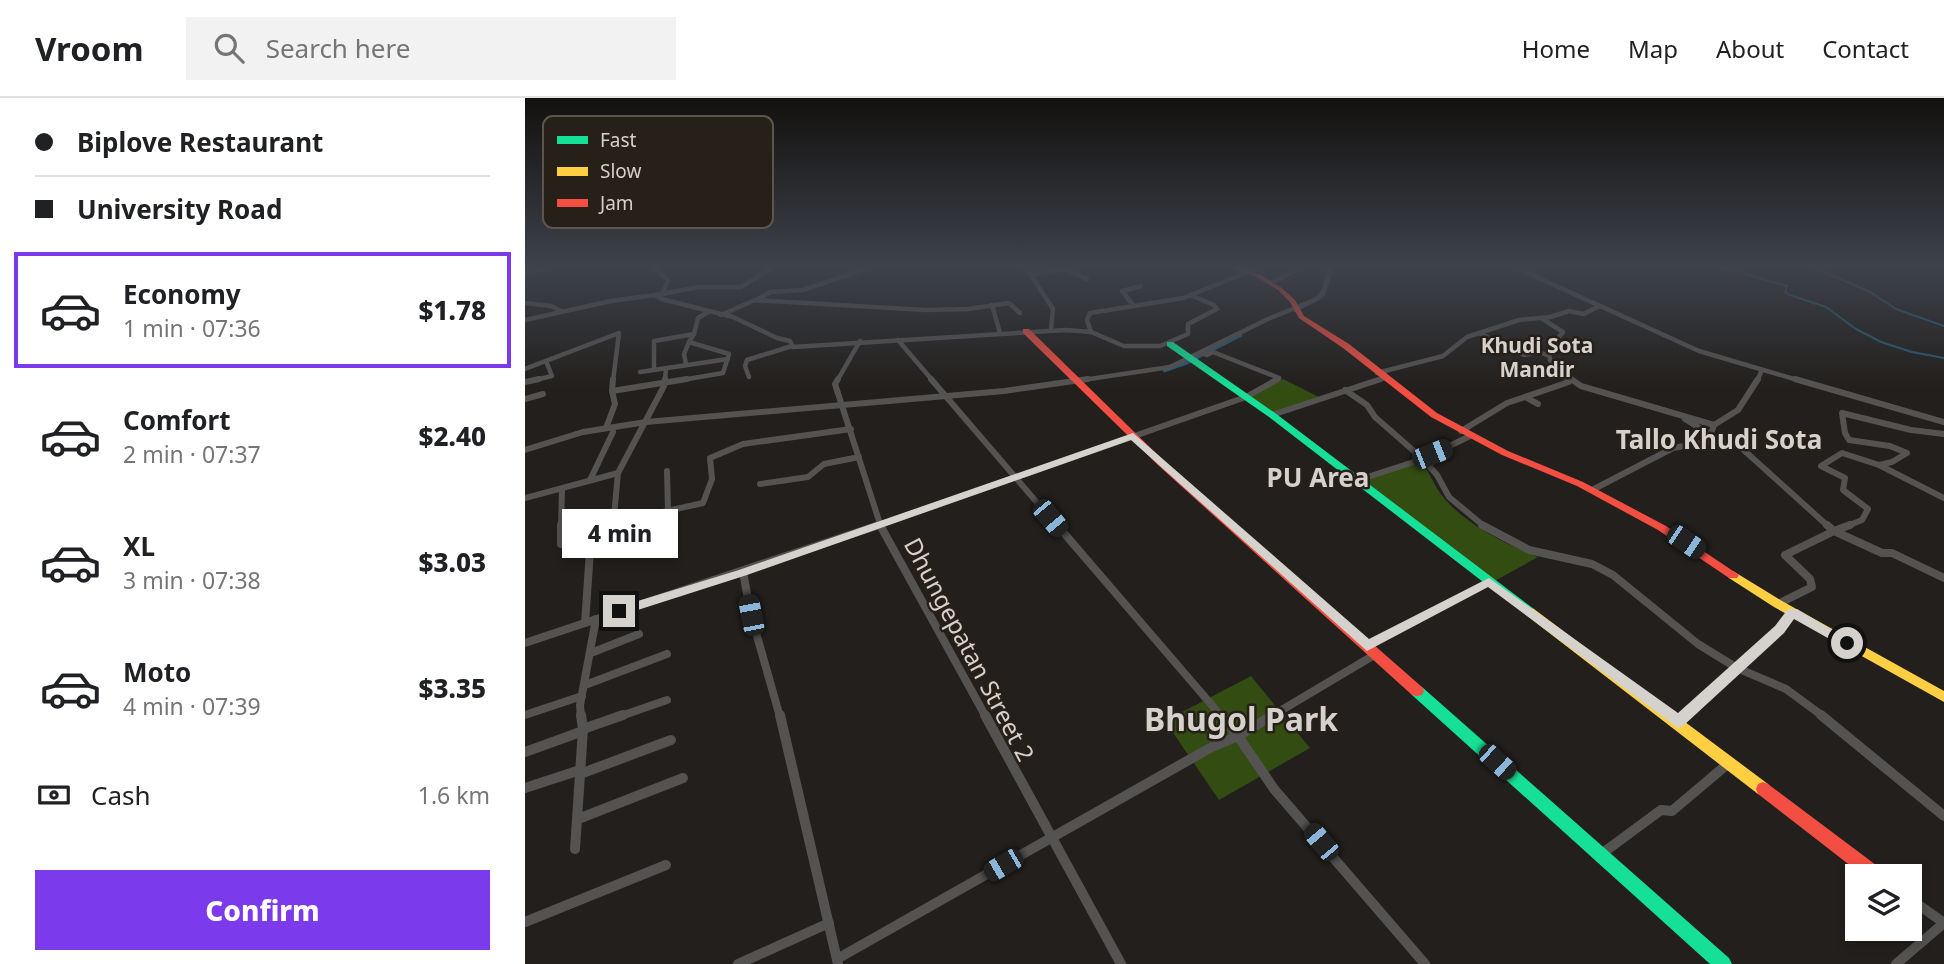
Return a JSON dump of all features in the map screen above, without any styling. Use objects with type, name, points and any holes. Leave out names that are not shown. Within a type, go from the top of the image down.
[{"type":"street","points":[[556,308],[562,311]]},
{"type":"street","points":[[527,318],[577,308]]},
{"type":"street","points":[[697,308],[733,317],[777,338],[790,341],[792,346]]},
{"type":"street","points":[[719,315],[735,308]]},
{"type":"street","points":[[899,308],[947,308]]},
{"type":"street","points":[[993,308],[1000,333]]},
{"type":"street","points":[[1015,308],[1020,313]]},
{"type":"street","points":[[1051,330],[1053,308]]},
{"type":"street","points":[[1091,332],[1088,325],[1090,313],[1119,308]]},
{"type":"street","points":[[749,377],[745,366],[747,360],[792,346],[1066,330],[1091,332],[1124,346],[1160,346],[1170,344],[1188,334],[1188,324],[1216,308]]},
{"type":"street","points":[[1272,415],[1443,356],[1467,337],[1519,320],[1569,311],[1584,314],[1594,308]]},
{"type":"street","points":[[1604,308],[1699,351],[1761,372],[1944,422]]},
{"type":"street","points":[[525,450],[643,422],[947,396],[1077,382],[1157,369],[1196,355],[1297,309],[1301,317],[1346,346],[1434,415],[1465,433],[1592,490],[1686,542],[1778,604],[1944,697]]},
{"type":"street","points":[[686,365],[684,354],[698,318],[708,312]]},
{"type":"street","points":[[1543,317],[1563,332],[1548,353]]},
{"type":"street","points":[[1066,330],[1088,325]]},
{"type":"street","points":[[1026,331],[1133,436],[1723,964]]},
{"type":"street","points":[[525,369],[619,333],[613,391],[615,404],[610,430],[590,480]]},
{"type":"street","points":[[654,369],[654,341],[694,334]]},
{"type":"street","points":[[1481,334],[1524,355],[1548,353]]},
{"type":"street","points":[[898,340],[1238,736],[1274,789],[1425,964]]},
{"type":"street","name":"Dhungepatan Street 2","points":[[860,341],[835,384],[880,524],[1121,964]]},
{"type":"street","points":[[613,391],[723,373],[729,354],[689,342]]},
{"type":"street","points":[[1170,344],[1196,355],[1355,481],[1678,722],[1861,864]]},
{"type":"street","points":[[525,643],[743,572],[1246,397],[1279,378],[1213,352],[1196,355]]},
{"type":"street","points":[[1548,353],[1551,364],[1567,379],[1577,384],[1714,425],[1734,416],[1754,390],[1761,372]]},
{"type":"street","points":[[640,372],[728,359]]},
{"type":"street","points":[[525,382],[552,376],[546,361]]},
{"type":"street","points":[[562,489],[561,544],[613,530],[618,473],[666,381],[666,368]]},
{"type":"street","points":[[1355,481],[1423,459],[1496,410],[1567,379]]},
{"type":"street","points":[[525,399],[540,395],[535,380]]},
{"type":"street","points":[[1345,390],[1367,405],[1375,417],[1423,459],[1437,475],[1449,498],[1482,525],[1529,550],[1592,564],[1635,591],[1698,644],[1737,668],[1786,690],[1814,709],[1944,816]]},
{"type":"street","points":[[1525,397],[1538,404]]},
{"type":"street","points":[[1879,465],[1892,462],[1907,453],[1890,446],[1849,439],[1845,433],[1842,413],[1911,430],[1944,433]]},
{"type":"street","points":[[1679,415],[1709,439]]},
{"type":"street","points":[[1709,439],[1714,425]]},
{"type":"street","points":[[614,523],[703,503],[712,480],[710,458],[743,444],[851,429]]},
{"type":"street","points":[[1592,490],[1620,478],[1661,451],[1709,439],[1737,444],[1834,531],[1882,553],[1892,552],[1944,578]]},
{"type":"street","points":[[1778,604],[1812,587],[1810,579],[1785,555],[1789,550],[1862,520],[1868,509],[1843,490],[1845,478],[1821,466],[1842,453],[1879,465],[1944,498]]},
{"type":"street","points":[[760,484],[808,477],[824,464],[859,457]]},
{"type":"street","points":[[667,471],[668,510]]},
{"type":"street","points":[[525,498],[618,473]]},
{"type":"street","points":[[585,623],[591,536]]},
{"type":"street","points":[[743,572],[751,615],[786,736],[837,962],[1050,838],[1210,748],[1238,736],[1372,650],[1489,582]]},
{"type":"street","points":[[1678,722],[1779,630],[1793,612]]},
{"type":"street","points":[[575,849],[583,730],[580,705],[596,619]]},
{"type":"street","points":[[591,653],[639,634]]},
{"type":"street","points":[[585,685],[667,654]]},
{"type":"street","points":[[525,715],[582,696]]},
{"type":"street","points":[[525,752],[667,700]]},
{"type":"street","points":[[525,788],[671,740]]},
{"type":"street","points":[[1599,855],[1661,810],[1672,811],[1730,762]]},
{"type":"street","points":[[578,819],[683,778]]},
{"type":"street","points":[[525,922],[666,865]]},
{"type":"street","points":[[1896,964],[1944,923],[1922,907]]},
{"type":"street","points":[[738,964],[829,923]]},
{"type":"green space","points":[[1283,379],[1319,397],[1272,413],[1249,397]]},
{"type":"green space","points":[[1421,462],[1438,490],[1457,512],[1497,538],[1538,557],[1493,582],[1359,481]]},
{"type":"green space","name":"Bhugol Park","points":[[1251,676],[1310,748],[1219,800],[1165,721]]},
{"type":"waterway","points":[[1828,308],[1856,329],[1881,342],[1944,358]]},
{"type":"waterway","points":[[1895,308],[1944,326]]},
{"type":"waterway","points":[[1165,370],[1185,363],[1240,335]]},
{"type":"traffic: fast","points":[[1170,344],[1272,415],[1530,612]]},
{"type":"traffic: fast","points":[[1417,691],[1723,964]]},
{"type":"traffic: slow","points":[[1733,575],[1778,604],[1944,697]]},
{"type":"traffic: slow","points":[[1530,612],[1763,789]]},
{"type":"traffic: jam","points":[[1297,308],[1301,317],[1346,346],[1434,415],[1505,453],[1580,484],[1662,528],[1733,575]]},
{"type":"traffic: jam","points":[[1026,331],[1162,464],[1417,691]]},
{"type":"traffic: jam","points":[[1763,789],[1861,864]]},
{"type":"district","name":"Khudi Sota Mandir","points":[[1537,357]]},
{"type":"district","name":"Tallo Khudi Sota","points":[[1719,439]]},
{"type":"district","name":"PU Area","points":[[1318,477]]},
{"type":"district","name":"Bhugol Park","points":[[1241,718]]},
{"type":"route","points":[[619,611],[743,572],[1133,436],[1367,646],[1489,582],[1678,722],[1779,630],[1793,612],[1847,643]]}]
